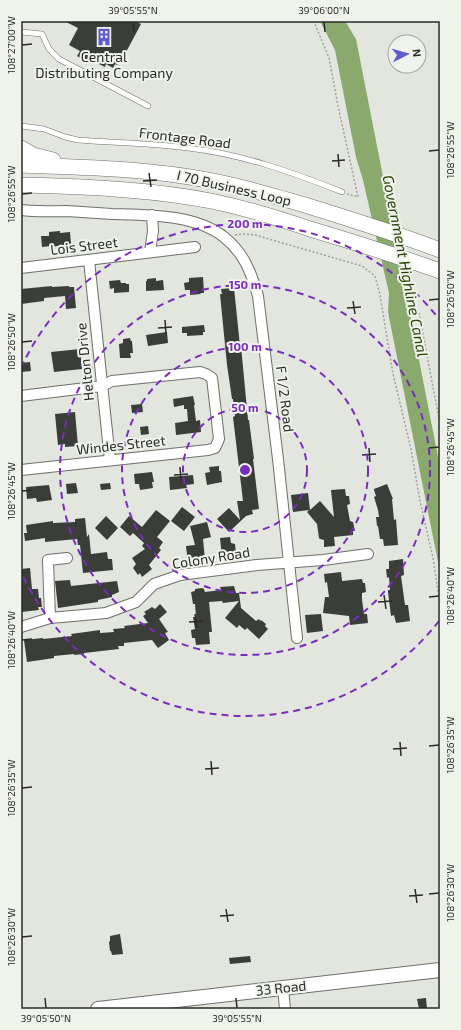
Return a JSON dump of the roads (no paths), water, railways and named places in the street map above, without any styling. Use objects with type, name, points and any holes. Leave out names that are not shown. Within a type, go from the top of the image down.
[{"type":"main road","points":[[21,148],[33,155],[75,167]]},
{"type":"main road","name":"I 70 Business Loop","points":[[21,164],[151,171],[230,184],[273,195],[371,225],[440,250]]},
{"type":"main road","name":"I 70 Business Loop","points":[[21,185],[145,191],[211,201],[269,216],[440,271]]},
{"type":"street","name":"F 1/2 Road","points":[[21,210],[152,215],[197,223],[223,236],[247,263],[253,277],[258,296],[277,452],[297,638]]},
{"type":"street","points":[[150,252],[153,231],[152,215]]},
{"type":"street","name":"Lois Street","points":[[21,268],[195,247]]},
{"type":"street","name":"Helton Drive","points":[[89,260],[110,460]]},
{"type":"street","name":"Windes Street","points":[[21,470],[215,448],[219,439],[212,378],[206,374],[200,372],[112,381],[102,386]]},
{"type":"street","points":[[21,396],[102,386]]},
{"type":"street","name":"Colony Road","points":[[21,627],[50,618],[106,614],[136,602],[154,584],[180,575],[368,554]]},
{"type":"street","points":[[50,618],[48,560],[67,558]]},
{"type":"street","name":"33 Road","points":[[98,1009],[440,970]]},
{"type":"street","points":[[283,988],[285,1009]]},
{"type":"lane","points":[[21,32],[42,34],[49,49],[59,58],[148,106]]},
{"type":"lane","name":"Frontage Road","points":[[21,126],[44,129],[78,140],[169,146],[223,154],[274,167],[313,180],[342,192]]},
{"type":"place","name":"Central Distributing Company","points":[[104,37]]},
{"type":"water label","name":"Government Highline Canal","points":[[405,266]]}]
